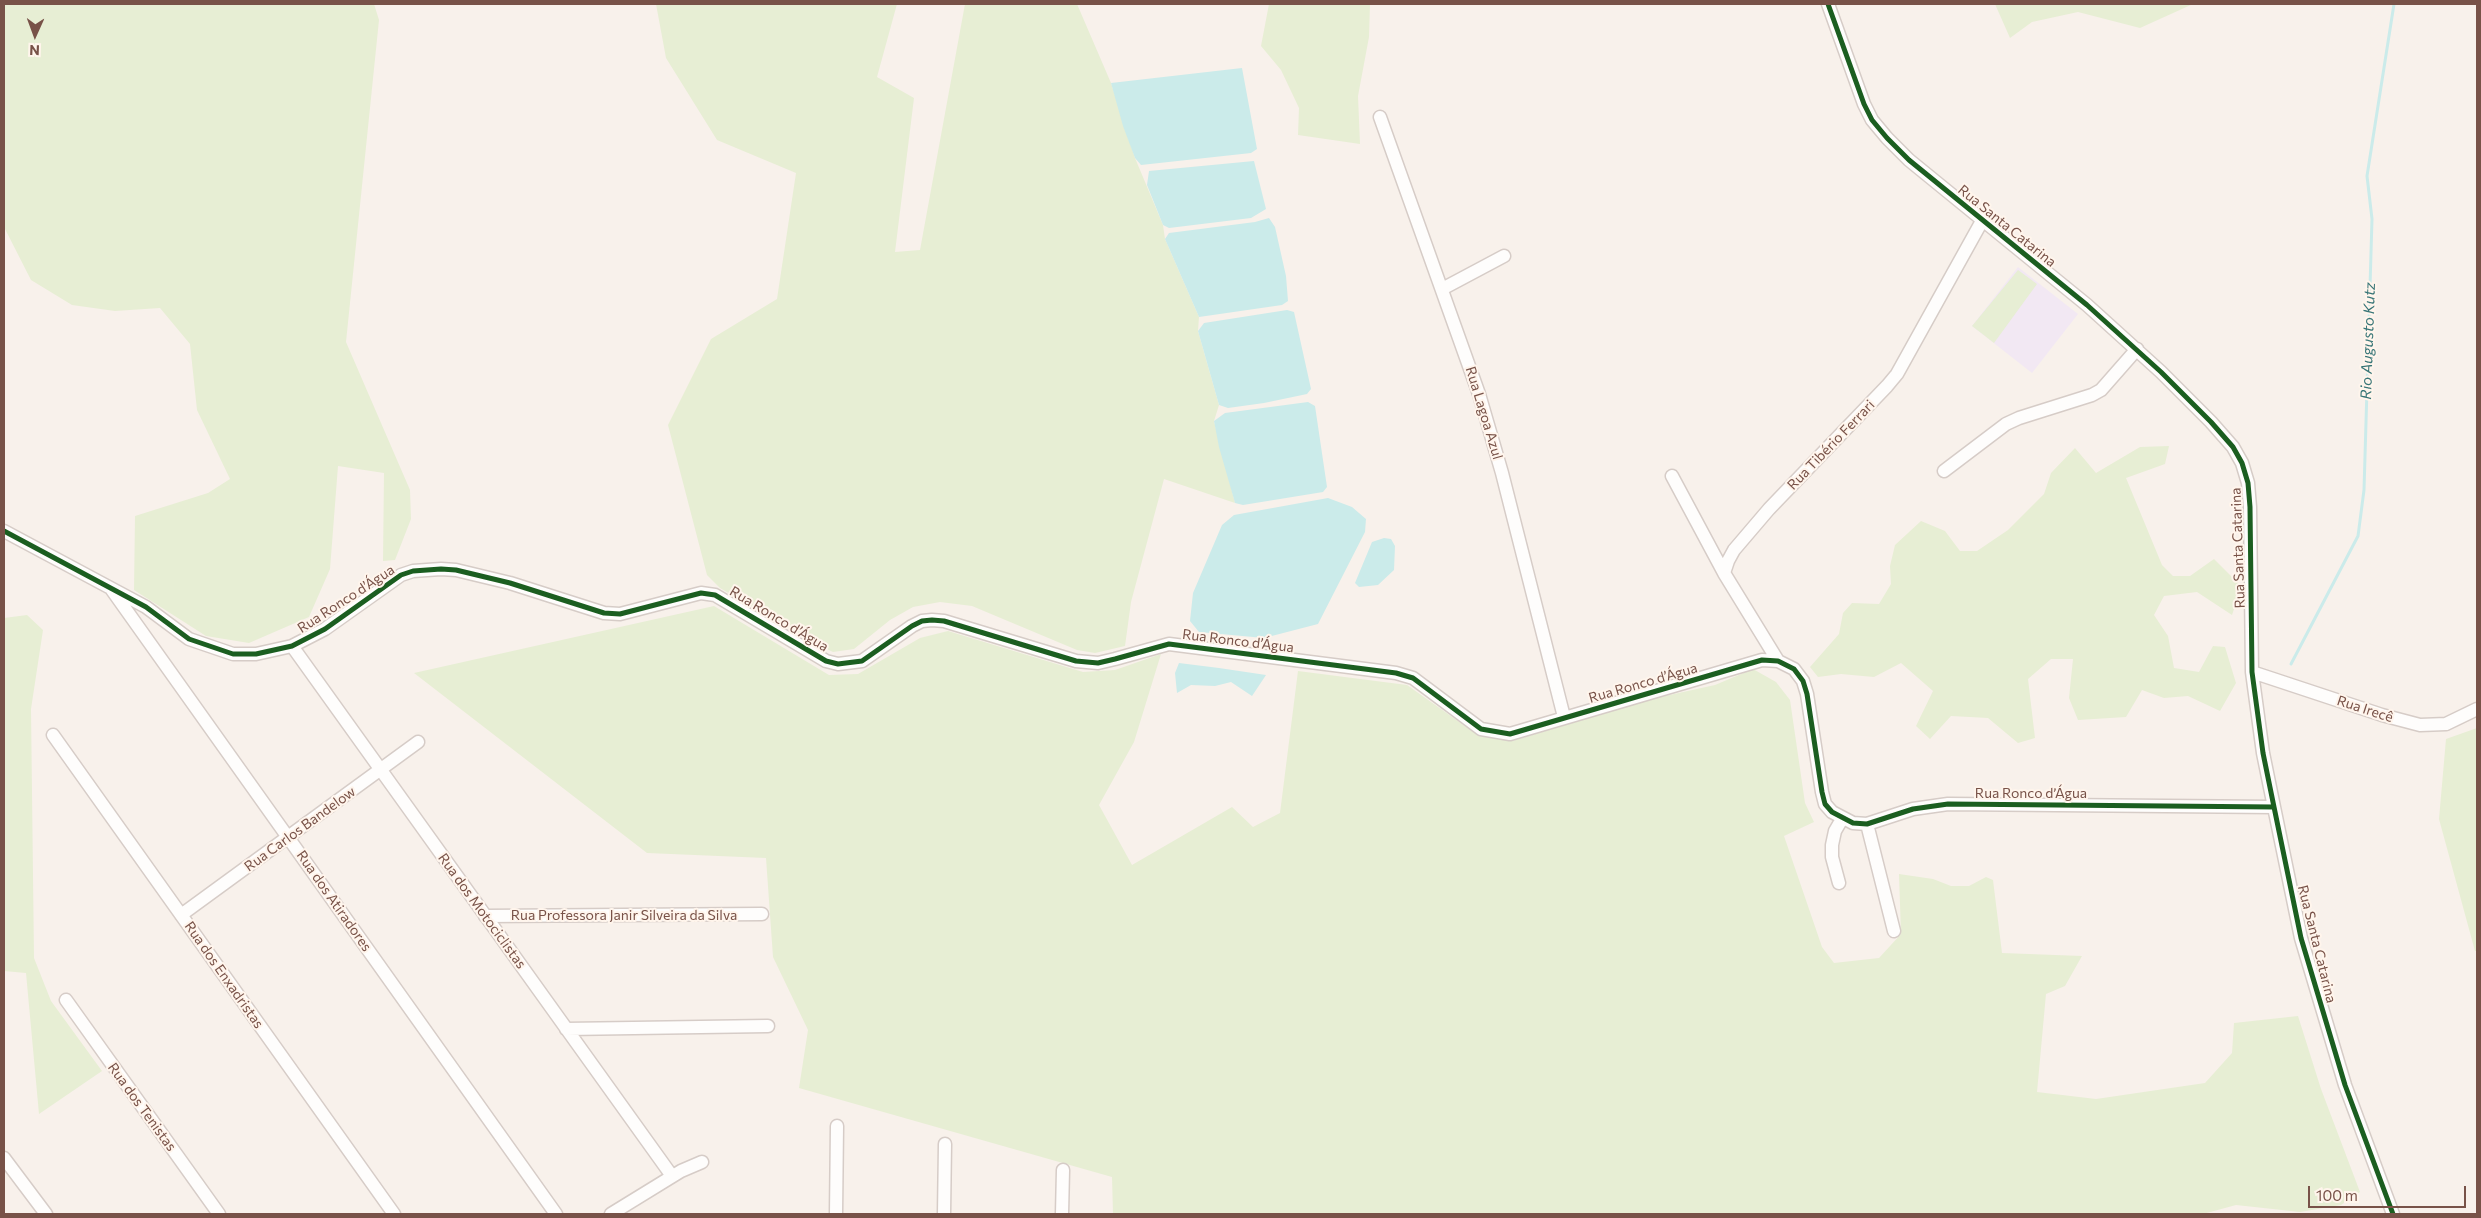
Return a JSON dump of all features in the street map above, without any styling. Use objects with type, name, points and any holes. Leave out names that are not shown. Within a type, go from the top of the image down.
[{"type":"street","name":"Rua Santa Catarina","points":[[1828,4],[1864,104],[1872,120],[1909,160],[2087,305],[2137,349],[2211,422],[2232,447],[2242,463],[2248,483],[2250,507],[2252,672],[2263,752],[2274,807],[2301,938],[2345,1085],[2393,1214]]},
{"type":"street","name":"Rua Lagoa Azul","points":[[1380,117],[1479,394],[1502,473],[1564,718]]},
{"type":"street","name":"Rua Tibério Ferrari","points":[[1724,573],[1734,550],[1897,374],[1982,221]]},
{"type":"street","points":[[1442,289],[1504,256]]},
{"type":"street","points":[[1944,470],[2006,424],[2019,418],[2092,395],[2101,390],[2137,349]]},
{"type":"street","points":[[1672,476],[1724,573],[1778,661],[1794,669],[1803,681],[1807,694],[1825,804],[1842,819],[1835,831],[1832,845],[1832,857],[1839,883]]},
{"type":"street","name":"Rua Ronco d’Água","points":[[4,531],[146,607],[189,639],[220,651],[245,655],[292,646],[325,628],[400,575],[413,571],[441,569],[488,577],[604,613],[620,614],[701,593],[715,595],[826,661],[838,664],[862,661],[912,626],[922,621],[932,620],[944,621],[1076,661],[1098,663],[1115,660],[1169,644],[1396,673],[1413,678],[1481,729],[1510,734],[1762,660],[1778,661]]},
{"type":"street","name":"Rua dos Atiradores","points":[[111,588],[556,1214]]},
{"type":"street","name":"Rua dos Motociclistas","points":[[292,646],[672,1176]]},
{"type":"street","name":"Rua Irecê","points":[[2252,672],[2382,715],[2420,725],[2446,724],[2464,717],[2477,709]]},
{"type":"street","name":"Rua dos Enxadristas","points":[[53,735],[394,1214]]},
{"type":"street","name":"Rua Carlos Bandelow","points":[[181,916],[418,742]]},
{"type":"street","name":"Rua Ronco d’Água","points":[[1842,819],[1867,824],[1913,809],[1948,804],[2274,807]]},
{"type":"street","points":[[1867,824],[1894,931]]},
{"type":"street","name":"Rua Professora Janir Silveira da Silva","points":[[486,916],[762,914]]},
{"type":"street","name":"Rua dos Tenistas","points":[[66,1000],[219,1214]]},
{"type":"street","points":[[566,1029],[768,1026]]},
{"type":"street","points":[[836,1214],[837,1126]]},
{"type":"street","points":[[944,1214],[945,1144]]},
{"type":"street","points":[[4,1158],[46,1214]]},
{"type":"street","points":[[611,1214],[672,1176],[702,1162]]},
{"type":"street","points":[[1062,1214],[1063,1170]]},
{"type":"shaded area","points":[[2018,267],[2078,314],[2032,373],[1972,326]]},
{"type":"green space","points":[[4,4],[374,4],[379,20],[346,342],[410,490],[411,519],[395,560],[383,561],[384,473],[338,466],[330,569],[309,617],[249,643],[206,636],[134,590],[135,516],[208,493],[230,479],[197,410],[190,344],[160,308],[115,311],[72,305],[31,280],[4,227]]},
{"type":"green space","points":[[656,4],[897,4],[877,77],[914,98],[895,252],[920,250],[965,4],[1077,4],[1111,83],[1135,158],[1163,225],[1165,239],[1199,317],[1198,331],[1219,405],[1214,421],[1235,503],[1164,479],[1131,602],[1125,646],[1095,653],[1077,650],[972,606],[940,602],[913,607],[890,620],[854,649],[833,652],[812,642],[720,588],[707,575],[668,425],[711,339],[777,299],[796,173],[717,140],[666,58]]},
{"type":"green space","points":[[1269,4],[1370,4],[1369,37],[1358,96],[1360,144],[1298,135],[1299,108],[1281,70],[1261,46]]},
{"type":"green space","points":[[1995,4],[2193,4],[2140,28],[2078,12],[2032,22],[2010,38]]},
{"type":"green space","points":[[2018,270],[2037,284],[1994,343],[1972,326]]},
{"type":"green space","points":[[2169,446],[2165,464],[2126,478],[2162,565],[2173,576],[2190,576],[2214,559],[2238,583],[2237,600],[2232,615],[2197,592],[2164,596],[2154,615],[2168,636],[2174,668],[2199,672],[2213,646],[2225,647],[2236,683],[2220,711],[2188,696],[2164,698],[2142,690],[2126,717],[2078,720],[2069,698],[2073,659],[2051,659],[2028,679],[2035,738],[2018,743],[1988,718],[1951,716],[1930,739],[1916,726],[1933,691],[1901,663],[1874,677],[1841,674],[1818,677],[1810,667],[1839,634],[1843,613],[1852,603],[1879,604],[1891,584],[1890,566],[1895,545],[1921,521],[1945,531],[1960,551],[1977,551],[2008,530],[2044,494],[2051,473],[2075,448],[2096,473],[2140,447]]},
{"type":"green space","points":[[714,606],[829,675],[858,674],[920,638],[948,631],[1083,672],[1115,670],[1161,654],[1134,742],[1099,805],[1132,865],[1232,807],[1253,827],[1280,813],[1298,671],[1407,685],[1479,736],[1512,741],[1656,698],[1715,685],[1753,669],[1776,682],[1790,700],[1805,803],[1814,822],[1784,836],[1822,947],[1834,963],[1879,958],[1901,934],[1899,874],[1933,879],[1951,886],[1969,886],[1986,877],[1993,880],[2002,953],[2082,956],[2065,986],[2046,994],[2037,1092],[2096,1099],[2205,1083],[2232,1053],[2234,1023],[2298,1016],[2321,1089],[2360,1192],[2341,1205],[2300,1212],[2236,1205],[2203,1214],[1113,1214],[1112,1177],[799,1088],[808,1030],[773,957],[766,858],[647,853],[414,673]]},
{"type":"green space","points":[[27,615],[43,630],[31,709],[34,958],[51,1001],[102,1071],[39,1114],[26,973],[4,971],[4,618]]},
{"type":"green space","points":[[2477,728],[2477,951],[2475,951],[2439,819],[2446,739]]},
{"type":"water","points":[[1242,68],[1257,149],[1251,153],[1141,165],[1135,158],[1123,126],[1111,83]]},
{"type":"water","points":[[1254,161],[1266,209],[1251,218],[1169,228],[1163,225],[1147,185],[1149,171]]},
{"type":"water","points":[[1269,218],[1275,227],[1286,276],[1288,301],[1282,305],[1199,317],[1165,239],[1169,233],[1255,222]]},
{"type":"water","points":[[1287,310],[1294,312],[1311,389],[1307,394],[1264,403],[1228,408],[1219,405],[1198,331],[1204,323]]},
{"type":"water","points":[[1308,402],[1315,406],[1327,487],[1323,492],[1243,505],[1235,503],[1219,447],[1214,421],[1225,413]]},
{"type":"water","points":[[1328,498],[1352,507],[1366,519],[1365,532],[1318,624],[1264,638],[1199,632],[1190,621],[1193,593],[1222,525],[1234,515]]},
{"type":"water","points":[[1384,538],[1391,539],[1395,546],[1394,570],[1378,585],[1359,587],[1355,583],[1372,542]]},
{"type":"water","points":[[1179,663],[1266,675],[1252,696],[1231,682],[1215,686],[1191,685],[1177,693],[1175,673]]},
{"type":"waterway","name":"Rio Augusto Kutz","points":[[2291,664],[2358,536],[2364,490],[2372,219],[2367,176],[2394,4]]},
{"type":"cycle path","points":[[1828,4],[1864,104],[1872,120],[1887,138],[1909,160],[2087,305],[2161,372],[2211,422],[2233,447],[2242,463],[2248,483],[2250,507],[2252,672],[2263,753],[2301,938],[2345,1085],[2393,1214]]},
{"type":"cycle path","points":[[4,531],[146,607],[189,639],[233,654],[256,654],[292,646],[325,629],[401,575],[413,571],[441,569],[456,570],[510,583],[604,613],[620,614],[701,593],[715,595],[826,661],[838,664],[862,661],[912,626],[922,621],[932,620],[944,621],[1076,661],[1098,663],[1169,644],[1396,673],[1413,678],[1481,729],[1510,734],[1762,660],[1778,661],[1794,669],[1803,681],[1807,694],[1825,804],[1832,812],[1853,823],[1867,824],[1913,809],[1948,804],[2274,807]]}]
